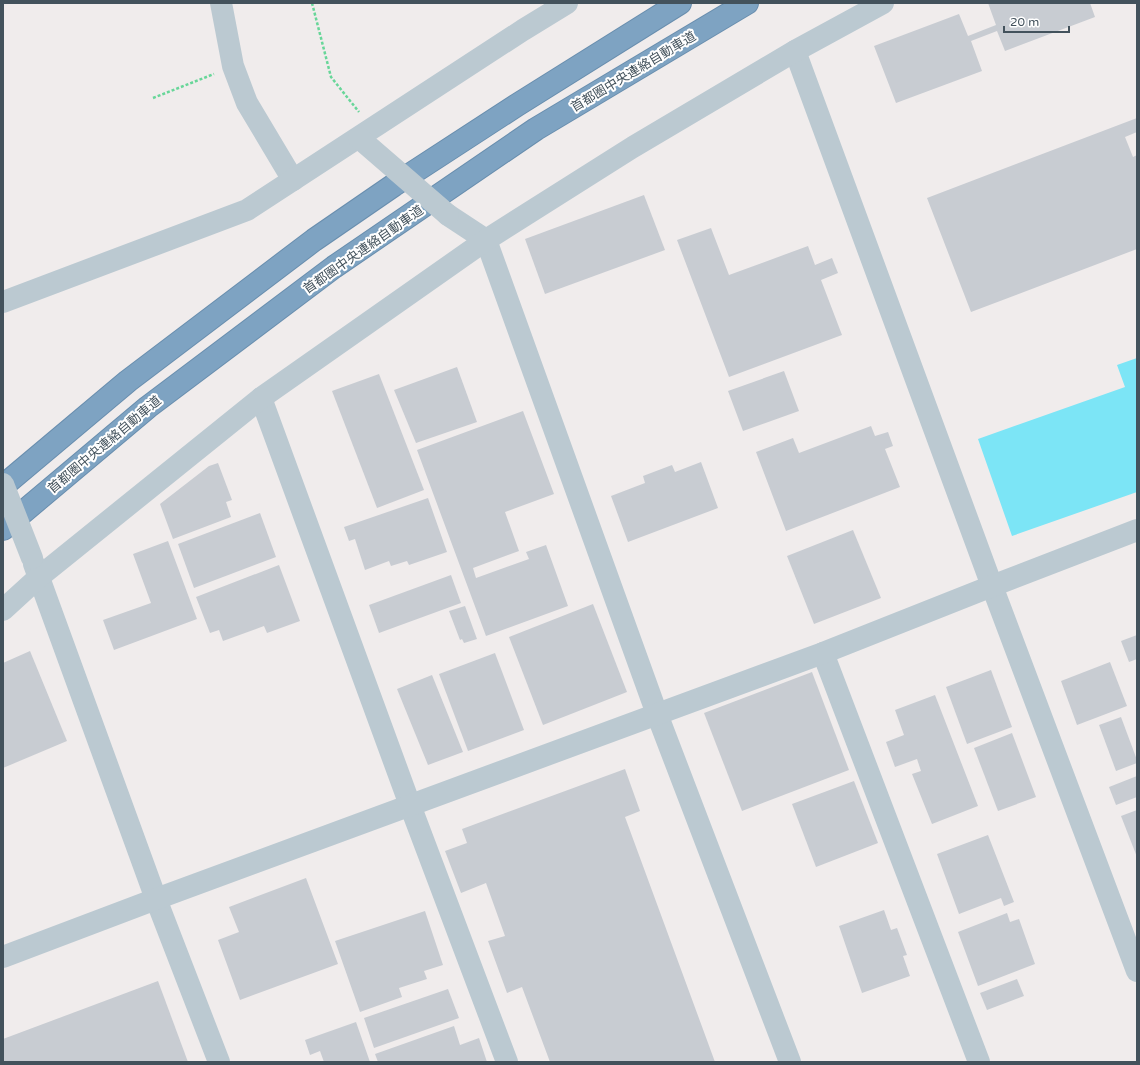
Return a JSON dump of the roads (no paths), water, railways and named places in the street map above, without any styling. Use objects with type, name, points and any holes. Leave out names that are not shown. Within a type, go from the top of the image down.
[{"type":"highway","points":[[3,485],[128,381],[314,240],[511,109],[680,3]]},
{"type":"highway","name":"首都圏中央連絡自動車道","points":[[3,529],[148,406],[334,267],[536,129],[747,3]]},
{"type":"street","points":[[221,3],[233,66],[247,103],[293,180]]},
{"type":"street","points":[[3,302],[247,210],[523,30],[567,3]]},
{"type":"street","points":[[3,610],[35,568],[261,398],[486,240],[633,147],[795,51],[883,3]]},
{"type":"street","points":[[795,51],[992,586],[1137,971]]},
{"type":"street","points":[[366,133],[448,215],[486,240],[657,714],[790,1062]]},
{"type":"street","points":[[261,398],[410,805],[507,1062]]},
{"type":"street","points":[[3,485],[35,568],[156,899],[219,1062]]},
{"type":"street","points":[[3,957],[823,653],[1137,530]]},
{"type":"street","points":[[823,653],[979,1062]]},
{"type":"water","points":[[1137,358],[1137,492],[1012,536],[978,439],[1125,387],[1117,365]]}]
